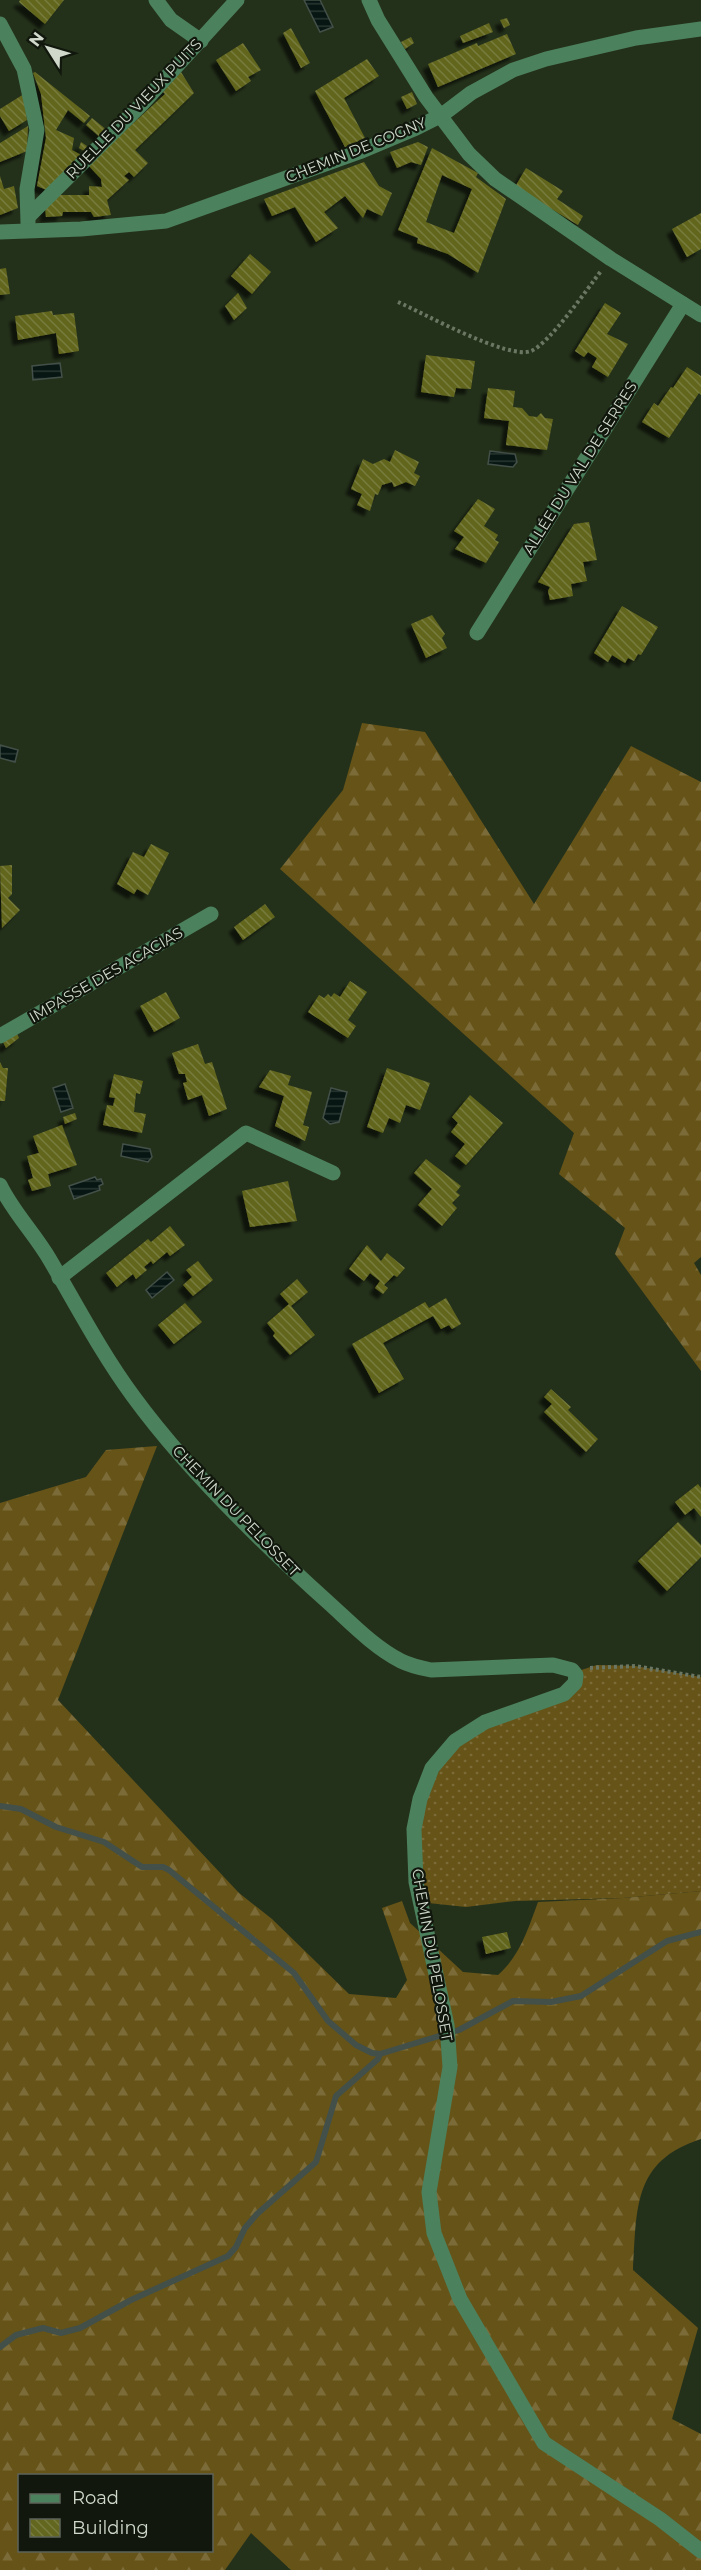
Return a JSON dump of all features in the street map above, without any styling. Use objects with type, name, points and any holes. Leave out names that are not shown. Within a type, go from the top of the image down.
[{"type":"street","points":[[156,0],[171,20],[201,41]]},
{"type":"street","name":"RUELLE DU VIEUX PUITS","points":[[28,223],[237,0]]},
{"type":"street","points":[[369,0],[426,97],[442,115],[469,154],[495,180],[611,259],[701,315]]},
{"type":"street","points":[[0,24],[24,69],[37,129],[27,189],[28,223]]},
{"type":"street","name":"CHEMIN DE COGNY","points":[[0,232],[28,223],[81,229],[166,221],[359,152],[442,115],[471,93],[513,70],[546,59],[626,40],[701,29]]},
{"type":"street","name":"ALLÉE DU VAL DE SERRES","points":[[477,633],[683,304]]},
{"type":"street","name":"IMPASSE DES ACACIAS","points":[[0,1036],[211,914]]},
{"type":"street","points":[[59,1278],[246,1133],[333,1173]]},
{"type":"street","name":"CHEMIN DU PELOSSET","points":[[0,1185],[50,1259],[59,1278],[133,1396],[178,1452],[297,1575],[368,1638],[400,1661],[431,1670],[553,1665],[575,1672],[575,1683],[564,1694],[494,1718],[454,1741],[432,1768],[426,1781],[414,1829],[414,1852],[419,1902],[449,2041],[448,2086],[429,2192],[434,2234],[460,2299],[544,2443],[660,2519],[701,2551]]},
{"type":"path","points":[[398,302],[490,344],[522,353],[540,345],[611,259]]},
{"type":"path","points":[[575,1672],[597,1665],[635,1666],[701,1677]]},
{"type":"green space","points":[[362,723],[425,732],[534,904],[631,746],[701,782],[701,1257],[694,1263],[701,1275],[701,1371],[615,1254],[625,1228],[559,1174],[574,1133],[280,869],[343,790]]},
{"type":"green space","points":[[157,1446],[58,1700],[239,1893],[272,1919],[349,1994],[396,1998],[407,1980],[382,1908],[402,1901],[410,1923],[463,1972],[498,1975],[518,1951],[538,1902],[701,1891],[701,2139],[678,2148],[662,2160],[650,2174],[638,2208],[633,2270],[698,2328],[672,2419],[701,2434],[701,2570],[291,2570],[251,2533],[225,2570],[0,2570],[0,1503],[86,1477],[106,1450]]},
{"type":"green space","points":[[597,1665],[635,1666],[701,1677],[701,1891],[623,1898],[515,1901],[466,1907],[419,1902],[418,1810],[455,1741],[564,1694],[575,1672]]},
{"type":"shaded area","points":[[304,0],[320,0],[333,27],[320,32]]},
{"type":"shaded area","points":[[60,363],[62,377],[33,380],[32,366]]},
{"type":"shaded area","points":[[490,451],[515,454],[517,462],[513,467],[488,464]]},
{"type":"shaded area","points":[[0,745],[18,750],[15,762],[0,758]]},
{"type":"shaded area","points":[[65,1084],[73,1108],[61,1112],[53,1088]]},
{"type":"shaded area","points":[[331,1088],[347,1092],[339,1122],[330,1124],[323,1118]]},
{"type":"shaded area","points":[[123,1144],[150,1149],[152,1157],[148,1162],[121,1156]]},
{"type":"shaded area","points":[[95,1177],[97,1180],[101,1179],[103,1184],[99,1186],[100,1190],[74,1199],[69,1186]]},
{"type":"shaded area","points":[[167,1272],[174,1280],[152,1298],[146,1290]]},
{"type":"building","points":[[20,0],[64,0],[45,24],[19,2]]},
{"type":"building","points":[[507,18],[510,25],[504,28],[500,20]]},
{"type":"building","points":[[489,23],[493,32],[463,43],[460,36]]},
{"type":"building","points":[[291,28],[310,63],[301,68],[283,33]]},
{"type":"building","points":[[507,34],[516,54],[438,87],[428,64],[477,43],[478,46]]},
{"type":"building","points":[[411,37],[414,43],[405,49],[401,42]]},
{"type":"building","points":[[243,43],[261,70],[248,77],[251,81],[236,91],[216,60]]},
{"type":"building","points":[[367,59],[379,76],[344,98],[365,138],[345,147],[315,91]]},
{"type":"building","points":[[35,72],[90,116],[84,123],[68,110],[56,130],[74,138],[72,150],[83,156],[49,191],[37,186],[46,138],[41,94],[33,73]]},
{"type":"building","points":[[181,72],[194,93],[135,150],[148,163],[134,177],[129,172],[124,176],[129,180],[107,200],[111,215],[94,217],[91,212],[63,212],[62,216],[46,217],[45,207],[58,195],[89,195],[89,186],[102,187],[101,179],[88,165],[165,94],[163,92]]},
{"type":"building","points":[[412,92],[417,104],[407,109],[401,97]]},
{"type":"building","points":[[24,94],[27,120],[9,131],[0,116],[0,109]]},
{"type":"building","points":[[92,118],[108,131],[101,138],[86,125]]},
{"type":"building","points":[[28,126],[27,151],[0,162],[0,143]]},
{"type":"building","points":[[81,142],[87,146],[84,151],[79,148]]},
{"type":"building","points":[[418,142],[428,147],[421,165],[411,162],[397,168],[390,152]]},
{"type":"building","points":[[432,148],[478,173],[476,177],[506,199],[478,273],[448,254],[417,243],[418,238],[398,230]],"holes":[[[442,175],[472,189],[454,233],[426,222]]]},
{"type":"building","points":[[364,162],[379,186],[392,193],[382,216],[367,209],[363,218],[345,196],[324,212],[338,228],[316,242],[295,207],[272,216],[264,199]]},
{"type":"building","points":[[526,168],[563,191],[557,199],[583,216],[578,225],[515,187]]},
{"type":"building","points":[[0,176],[4,189],[14,186],[18,208],[0,215]]},
{"type":"building","points":[[701,213],[701,249],[687,257],[672,229]]},
{"type":"building","points":[[250,254],[271,272],[252,294],[231,276]]},
{"type":"building","points":[[6,268],[10,294],[0,295],[0,269]]},
{"type":"building","points":[[238,293],[247,308],[234,320],[225,306]]},
{"type":"building","points":[[605,303],[621,313],[607,334],[628,344],[608,377],[592,367],[597,358],[588,352],[584,357],[575,351]]},
{"type":"building","points":[[52,311],[53,315],[74,313],[79,351],[59,354],[56,333],[18,340],[15,316]]},
{"type":"building","points":[[426,355],[475,361],[471,389],[456,388],[454,397],[421,392]]},
{"type":"building","points":[[687,367],[701,376],[701,395],[699,393],[669,438],[642,422],[654,403],[658,406]]},
{"type":"building","points":[[488,388],[515,391],[513,407],[522,408],[529,416],[537,417],[541,413],[545,418],[553,419],[547,450],[506,445],[509,421],[484,418]]},
{"type":"building","points":[[395,450],[419,462],[414,473],[420,476],[415,486],[406,482],[394,487],[392,482],[382,485],[378,495],[375,494],[370,511],[357,505],[362,494],[351,489],[363,459],[373,464],[384,459],[390,462]]},
{"type":"building","points":[[478,499],[495,509],[484,526],[498,535],[495,540],[499,542],[486,563],[455,549],[464,537],[454,531]]},
{"type":"building","points":[[589,522],[597,560],[583,562],[587,581],[571,584],[573,596],[550,600],[548,591],[550,587],[538,582],[574,524]]},
{"type":"building","points":[[622,606],[658,627],[641,655],[638,654],[634,661],[628,658],[625,663],[612,655],[608,662],[594,653]]},
{"type":"building","points":[[432,615],[445,634],[442,638],[447,648],[426,658],[411,624]]},
{"type":"building","points":[[151,844],[169,853],[148,895],[137,889],[134,894],[117,884],[133,852],[144,857]]},
{"type":"building","points":[[12,865],[12,894],[8,898],[20,910],[2,928],[0,866]]},
{"type":"building","points":[[265,904],[275,917],[243,940],[234,927]]},
{"type":"building","points":[[350,981],[367,992],[348,1020],[356,1026],[348,1038],[308,1012],[319,995],[324,998],[328,994],[331,997],[334,993],[340,997]]},
{"type":"building","points":[[166,992],[180,1018],[154,1032],[140,1006]]},
{"type":"building","points":[[17,1034],[19,1038],[6,1048],[3,1042]]},
{"type":"building","points":[[198,1044],[205,1064],[212,1062],[227,1109],[209,1116],[202,1095],[188,1100],[183,1083],[187,1082],[185,1074],[179,1074],[172,1053]]},
{"type":"building","points":[[0,1062],[3,1068],[8,1068],[5,1101],[0,1101]]},
{"type":"building","points":[[387,1068],[430,1083],[420,1110],[406,1105],[400,1123],[389,1118],[383,1133],[367,1127]]},
{"type":"building","points":[[270,1070],[291,1076],[288,1085],[312,1092],[303,1125],[309,1127],[305,1141],[275,1126],[284,1096],[259,1087]]},
{"type":"building","points":[[114,1074],[143,1081],[140,1094],[136,1093],[134,1112],[146,1114],[142,1133],[103,1125],[107,1105],[113,1106],[115,1098],[109,1097]]},
{"type":"building","points":[[470,1095],[503,1123],[466,1165],[455,1156],[465,1144],[451,1132],[458,1123],[452,1117]]},
{"type":"building","points":[[75,1113],[77,1119],[65,1124],[63,1117]]},
{"type":"building","points":[[62,1125],[77,1165],[48,1174],[51,1186],[32,1191],[28,1180],[33,1178],[27,1156],[39,1153],[33,1136]]},
{"type":"building","points":[[426,1159],[461,1186],[456,1192],[460,1195],[452,1203],[457,1208],[442,1226],[418,1205],[432,1189],[414,1173]]},
{"type":"building","points":[[288,1181],[297,1221],[250,1227],[242,1191]]},
{"type":"building","points":[[170,1226],[185,1245],[170,1256],[167,1252],[153,1264],[151,1261],[144,1267],[147,1270],[136,1279],[133,1274],[117,1287],[106,1273],[148,1239],[151,1242]]},
{"type":"building","points":[[367,1245],[381,1261],[387,1253],[405,1268],[397,1277],[394,1275],[384,1285],[388,1288],[383,1294],[375,1288],[380,1281],[370,1273],[364,1281],[349,1269]]},
{"type":"building","points":[[198,1261],[213,1280],[193,1296],[183,1285],[192,1277],[186,1270]]},
{"type":"building","points":[[297,1279],[308,1292],[291,1306],[315,1335],[290,1355],[273,1336],[275,1333],[267,1323],[289,1304],[280,1294]]},
{"type":"building","points":[[446,1298],[461,1324],[452,1329],[449,1325],[441,1329],[433,1316],[383,1343],[404,1379],[379,1393],[352,1344],[425,1302],[429,1308]]},
{"type":"building","points":[[185,1303],[202,1322],[174,1344],[158,1325]]},
{"type":"building","points":[[551,1389],[571,1407],[568,1410],[598,1439],[586,1452],[544,1412],[552,1404],[544,1397]]},
{"type":"building","points":[[698,1484],[701,1488],[701,1517],[694,1508],[685,1515],[675,1502]]},
{"type":"building","points":[[678,1522],[701,1545],[701,1557],[667,1591],[638,1561]]},
{"type":"building","points":[[507,1932],[511,1948],[486,1954],[482,1937]]},
{"type":"waterway","points":[[0,1806],[21,1809],[56,1827],[104,1842],[142,1867],[163,1867],[169,1870],[294,1973],[328,2021],[356,2045],[372,2053],[380,2054],[459,2030],[513,2001],[551,2002],[581,1996],[667,1941],[701,1932]]},
{"type":"waterway","points":[[0,2347],[16,2335],[43,2328],[61,2333],[80,2328],[131,2300],[228,2256],[236,2247],[245,2228],[257,2214],[316,2162],[336,2096],[378,2059],[380,2054]]}]
